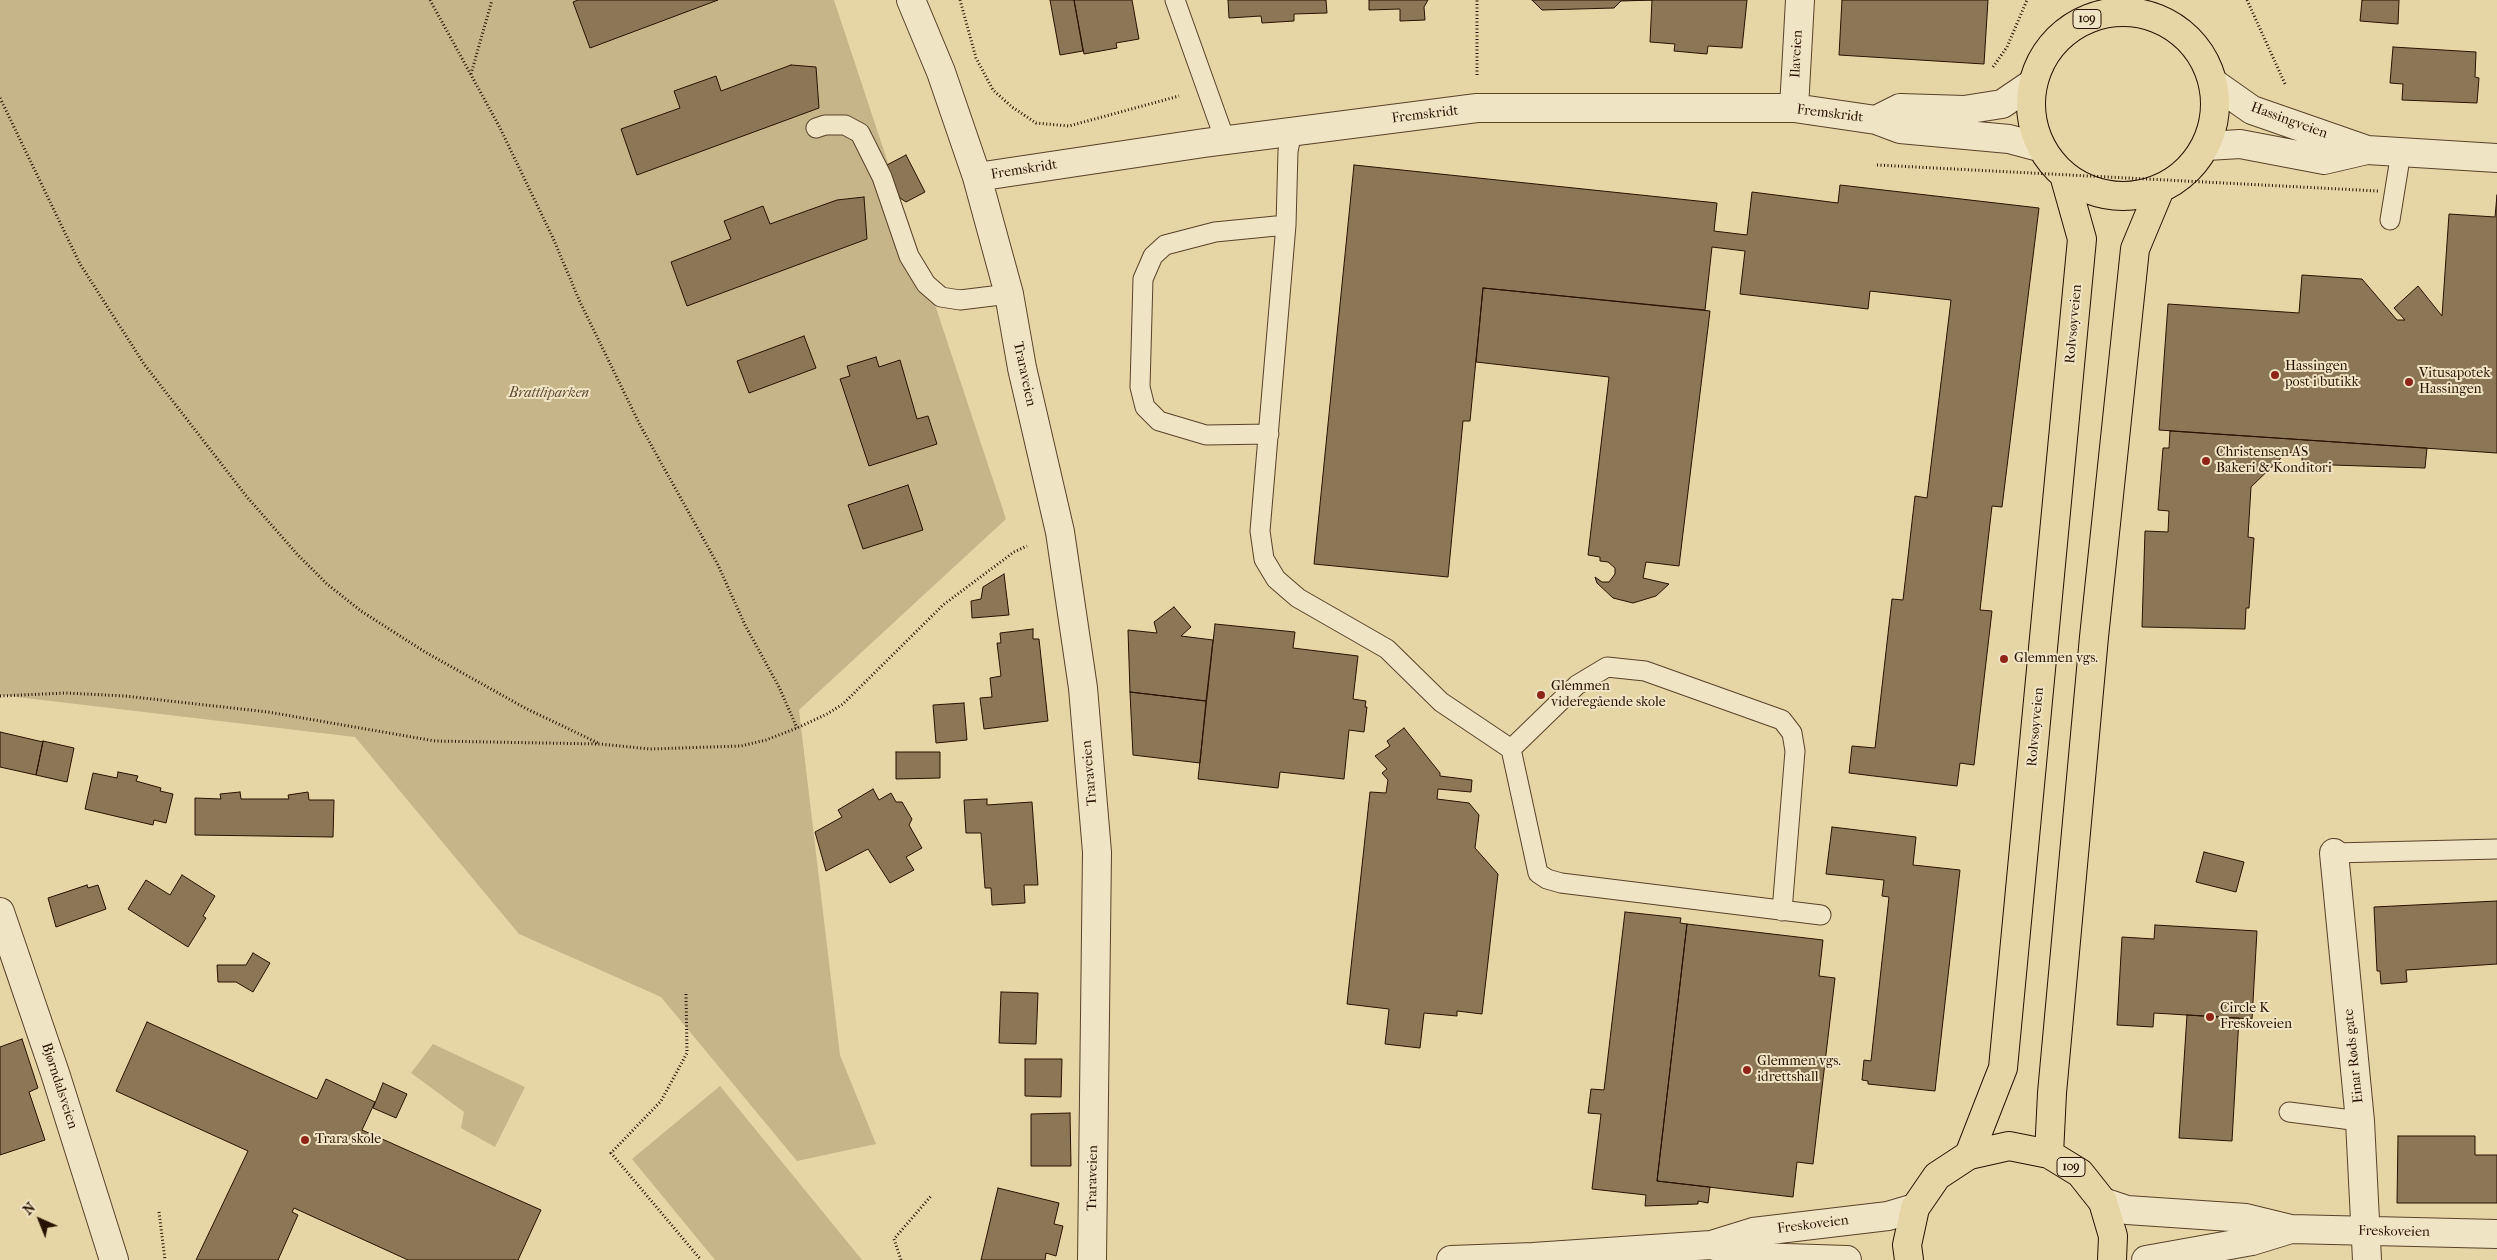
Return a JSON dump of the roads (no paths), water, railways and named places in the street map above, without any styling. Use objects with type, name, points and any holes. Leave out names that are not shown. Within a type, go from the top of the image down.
[{"type":"main road","name":"109","points":[[2074,25],[2097,15],[2128,10],[2172,12],[2200,51],[2215,84],[2216,117],[2207,146],[2187,172],[2160,190],[2143,195],[2110,196],[2092,191],[2064,175],[2040,147],[2029,119],[2033,83],[2045,54],[2074,25],[2087,0]]},
{"type":"main road","name":"Rolvsøyveien","points":[[1969,1155],[2003,1068],[2004,1059],[2082,239],[2064,175]]},
{"type":"main road","name":"109","points":[[2049,1154],[2052,1083],[2094,637],[2135,249],[2160,190]]},
{"type":"main road","name":"109","points":[[1909,1260],[1907,1244],[1915,1208],[1937,1176],[1969,1155],[2009,1146],[2049,1154],[2080,1173],[2102,1202],[2113,1236],[2112,1260]]},
{"type":"street","name":"Traraveien","points":[[911,0],[940,72],[977,177],[1008,294],[1022,368],[1060,532],[1083,688],[1097,852],[1092,1260]]},
{"type":"street","name":"Ilaveien","points":[[1794,108],[1800,0]]},
{"type":"street","name":"Fremskridt","points":[[1876,120],[1900,108],[1964,110],[2002,104],[2033,83]]},
{"type":"street","name":"Hassingveien","points":[[2215,84],[2252,110],[2367,150],[2497,158]]},
{"type":"street","name":"Fremskridt","points":[[977,177],[1225,140],[1477,108],[1794,108],[1876,120],[1900,130],[2009,139],[2040,147]]},
{"type":"street","name":"Hassingveien","points":[[2207,146],[2240,144],[2324,160],[2367,150]]},
{"type":"street","name":"Einar Røds gate","points":[[2334,853],[2360,1121],[2366,1260]]},
{"type":"street","name":"Bjørndalsveien","points":[[0,912],[114,1260]]},
{"type":"street","name":"Freskoveien","points":[[2102,1202],[2127,1210],[2246,1218],[2291,1229],[2497,1234]]},
{"type":"street","name":"Freskoveien","points":[[1451,1260],[1533,1259],[1710,1245],[1753,1232],[1880,1217],[1915,1208]]},
{"type":"street","name":"Freskoveien","points":[[2146,1260],[2252,1241],[2291,1229]]},
{"type":"street","name":"Freskoveien","points":[[1710,1245],[1754,1257],[1847,1260]]},
{"type":"lane","points":[[1175,0],[1225,140]]},
{"type":"lane","points":[[816,128],[825,125],[845,125],[860,132],[882,177],[909,256],[926,284],[941,297],[960,300],[1008,294]]},
{"type":"lane","points":[[1292,132],[1288,151],[1286,224],[1260,531],[1264,559],[1276,579],[1298,598],[1387,649],[1441,702],[1511,749],[1538,873],[1547,879],[1561,884],[1821,916]]},
{"type":"lane","points":[[2390,220],[2401,152]]},
{"type":"lane","points":[[1269,434],[1206,435],[1159,421],[1145,407],[1140,387],[1143,279],[1153,256],[1165,245],[1215,232],[1286,224]]},
{"type":"lane","points":[[1511,749],[1577,685],[1607,667],[1645,671],[1782,720],[1792,733],[1794,751],[1782,911]]},
{"type":"lane","points":[[2334,853],[2497,849]]},
{"type":"lane","points":[[2289,1112],[2360,1121]]},
{"type":"place","name":"Hassingen post i butikk","points":[[2275,375]]},
{"type":"place","name":"Vitusapotek Hassingen","points":[[2409,382]]},
{"type":"place","name":"Christensen AS Bakeri & Konditori","points":[[2206,461]]},
{"type":"place","name":"Glemmen vgs.","points":[[2004,659]]},
{"type":"place","name":"Glemmen videregående skole","points":[[1541,695]]},
{"type":"place","name":"Circle K Freskoveien","points":[[2210,1017]]},
{"type":"place","name":"Glemmen vgs. idrettshall","points":[[1747,1070]]},
{"type":"place","name":"Trara skole","points":[[305,1140]]},
{"type":"park label","name":"Brattliparken","points":[[549,394]]}]
